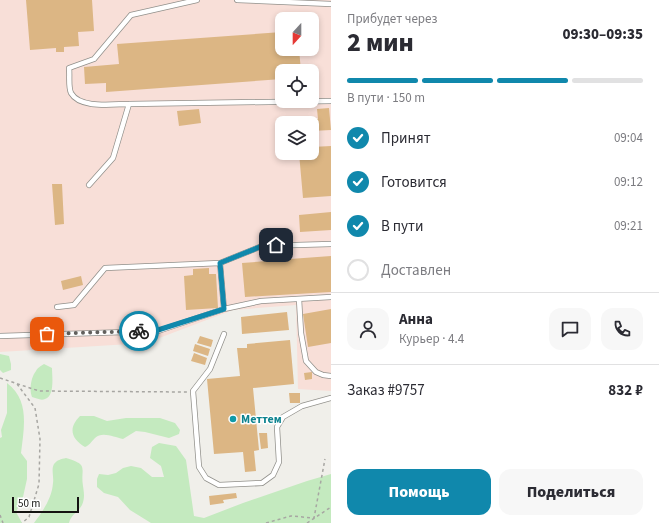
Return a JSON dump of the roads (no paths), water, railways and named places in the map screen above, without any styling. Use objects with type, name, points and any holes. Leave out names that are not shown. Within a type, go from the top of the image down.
[{"type":"lane","points":[[197,0],[131,15],[94,59],[69,68],[70,92],[79,101],[94,104],[331,101]]},
{"type":"lane","points":[[236,0],[331,4]]},
{"type":"lane","points":[[89,184],[113,158],[129,104]]},
{"type":"lane","points":[[57,306],[74,306],[105,268],[220,263],[262,246],[331,244]]},
{"type":"lane","points":[[220,263],[224,309]]},
{"type":"lane","points":[[0,336],[158,330],[224,309],[261,301],[331,297]]},
{"type":"lane","points":[[299,299],[301,333],[306,360],[310,367],[316,372],[331,376]]},
{"type":"lane","points":[[224,334],[210,369],[193,391],[199,467],[206,478],[219,485],[262,482],[274,475],[279,462],[278,427],[283,417],[302,406],[331,398]]},
{"type":"place","name":"Меттем","points":[[233,419]]}]
